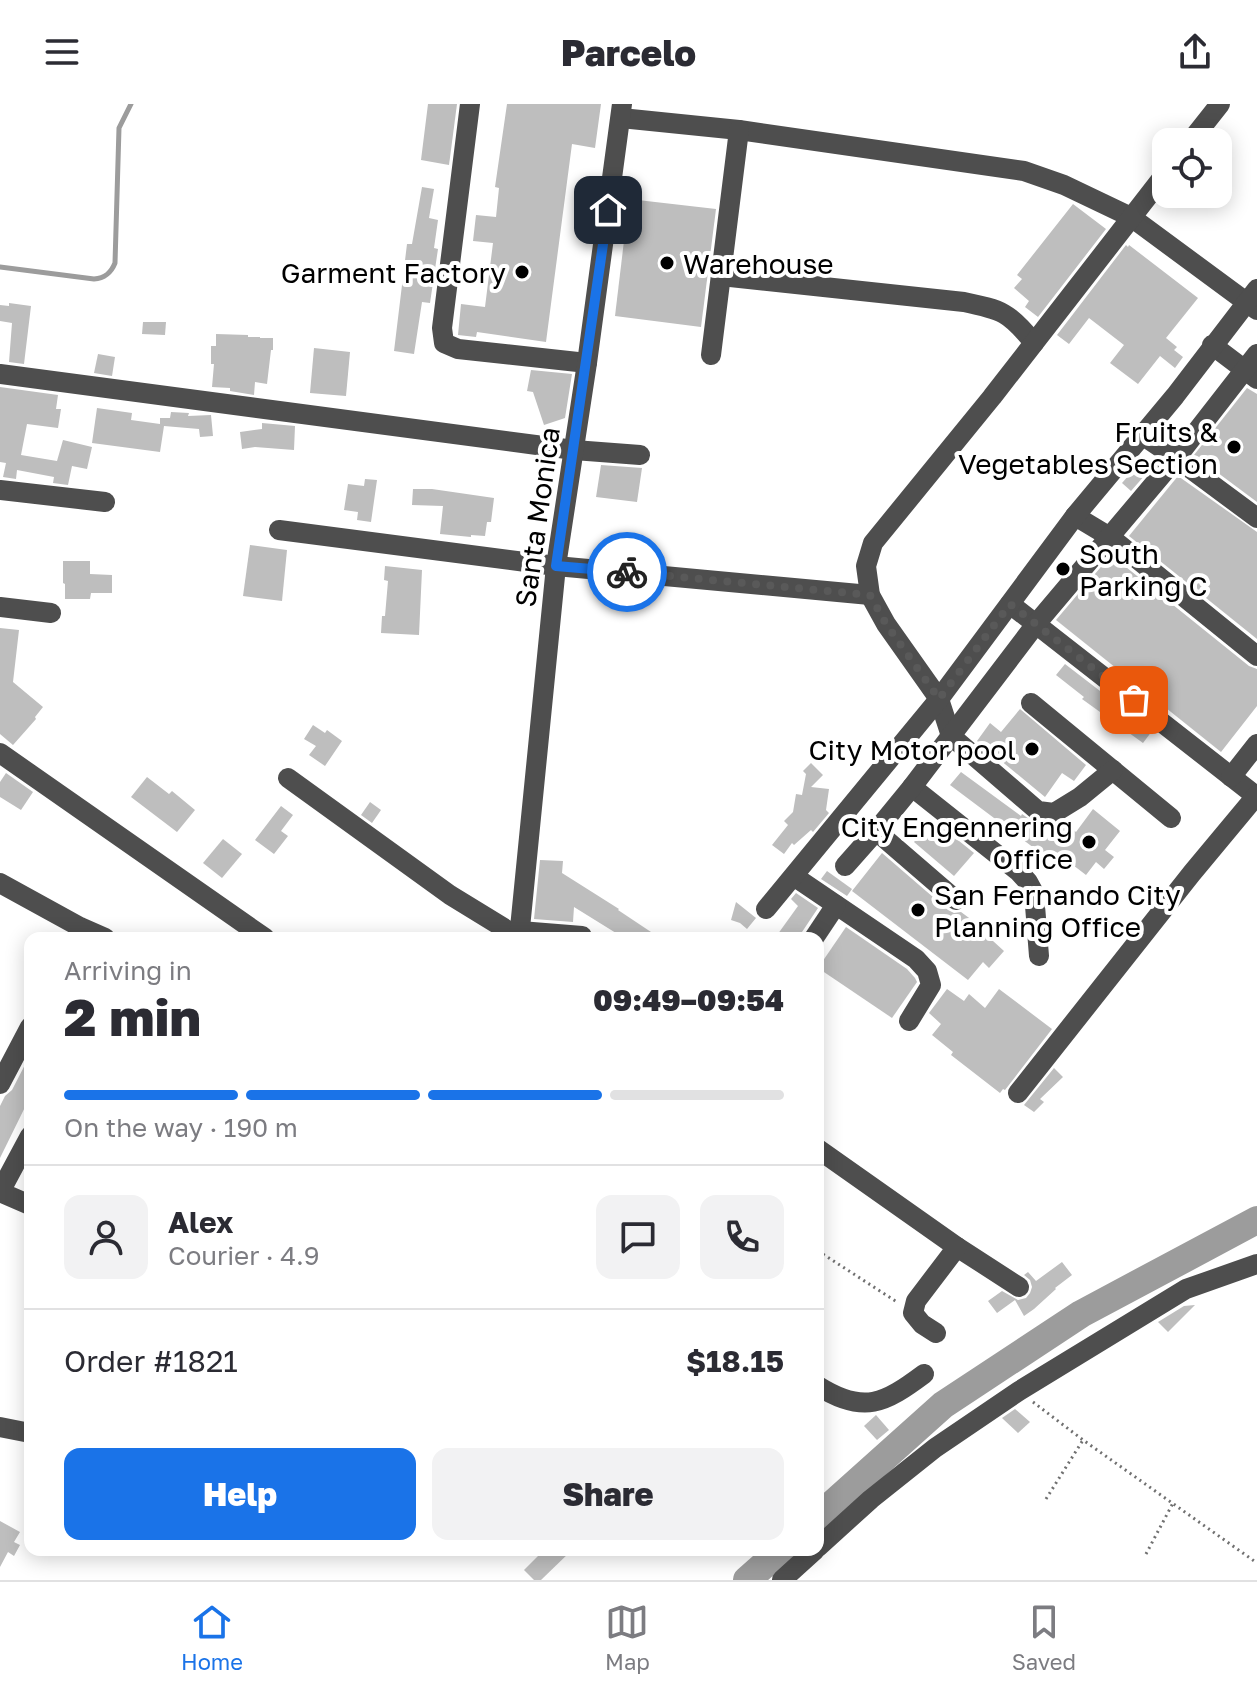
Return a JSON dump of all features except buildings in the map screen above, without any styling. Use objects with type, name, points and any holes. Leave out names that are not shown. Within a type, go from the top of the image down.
[{"type":"street","points":[[470,104],[442,328],[444,343],[458,349],[587,363]]},
{"type":"street","points":[[1201,128],[1220,104]]},
{"type":"street","points":[[622,111],[1024,171],[1064,185],[1131,217],[1253,300],[1212,345],[1175,396],[1075,516],[939,699],[766,909]]},
{"type":"street","name":"Santa Monica","points":[[520,932],[556,566],[622,111]]},
{"type":"street","points":[[711,355],[739,130]]},
{"type":"street","points":[[1113,770],[1054,813],[1038,811],[951,736],[939,699],[886,624],[870,595],[866,566],[873,543],[1152,191]]},
{"type":"street","points":[[721,276],[979,305],[1015,319],[1034,343]]},
{"type":"street","points":[[845,866],[912,787],[1036,624],[1253,367],[1212,345]]},
{"type":"street","points":[[0,374],[574,450],[640,455]]},
{"type":"street","points":[[1142,435],[1257,518]]},
{"type":"street","points":[[0,490],[105,502]]},
{"type":"street","points":[[1075,516],[1110,537],[1257,656]]},
{"type":"street","points":[[279,530],[556,566],[870,595]]},
{"type":"street","points":[[1010,604],[1256,796],[1018,1093]]},
{"type":"street","points":[[0,607],[51,613]]},
{"type":"street","points":[[1031,703],[1171,818]]},
{"type":"street","points":[[1231,777],[1257,744]]},
{"type":"street","points":[[0,753],[256,932]]},
{"type":"street","points":[[288,778],[413,870],[513,932]]},
{"type":"street","points":[[912,787],[1028,882],[1034,893],[1039,956]]},
{"type":"street","points":[[876,831],[956,900]]},
{"type":"street","points":[[795,877],[916,959],[927,971],[931,985],[909,1021]]},
{"type":"street","points":[[0,883],[78,932]]},
{"type":"street","points":[[818,932],[836,905]]},
{"type":"street","points":[[0,1084],[6,1061],[24,1036]]},
{"type":"street","points":[[24,1147],[0,1192],[24,1202]]},
{"type":"street","points":[[824,1153],[1019,1287]]},
{"type":"street","points":[[936,1333],[913,1313],[916,1301],[957,1247]]},
{"type":"street","points":[[824,1541],[935,1448],[1019,1391],[1186,1289],[1252,1271]]},
{"type":"street","points":[[824,1390],[846,1399],[876,1403],[898,1393],[924,1374]]},
{"type":"street","points":[[0,1427],[24,1432]]},
{"type":"street","points":[[782,1580],[808,1556]]},
{"type":"path","points":[[824,1255],[913,1313]]},
{"type":"path","points":[[1019,1391],[1257,1563]]},
{"type":"path","points":[[1046,1499],[1083,1440]]},
{"type":"path","points":[[1146,1554],[1173,1503]]},
{"type":"waterway","points":[[0,267],[94,279],[109,272],[115,263],[119,128],[131,104]]},
{"type":"waterway","points":[[824,1512],[943,1405],[1081,1314],[1257,1220]]},
{"type":"waterway","points":[[747,1580],[774,1556]]},
{"type":"way so far","points":[[627,572],[870,595],[886,624],[939,699],[1010,604],[1134,700]]},
{"type":"place","name":"Warehouse","points":[[667,263]]},
{"type":"place","name":"Garment Factory","points":[[522,272]]},
{"type":"place","name":"Fruits & Vegetables Section","points":[[1234,447]]},
{"type":"place","name":"South Parking C","points":[[1063,569]]},
{"type":"place","name":"City Motor pool","points":[[1032,749]]},
{"type":"place","name":"City Engennering Office","points":[[1089,842]]},
{"type":"place","name":"San Fernando City Planning Office","points":[[918,910]]},
{"type":"route","points":[[608,210],[556,566],[627,572]]}]
